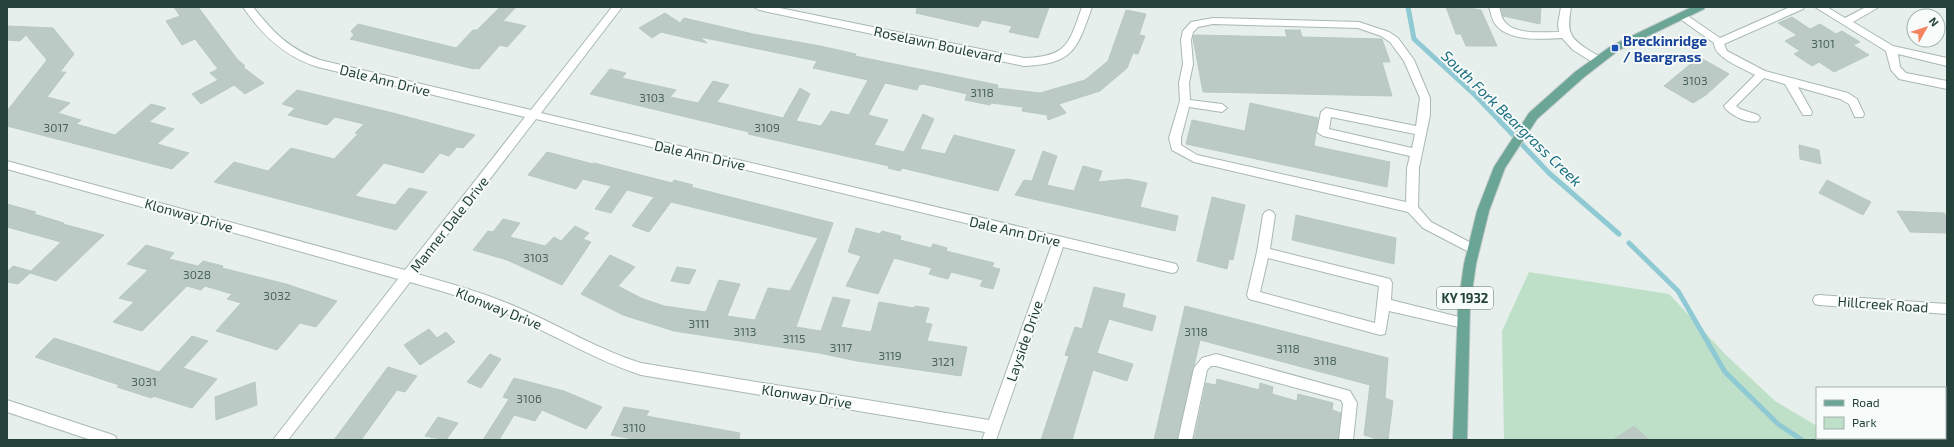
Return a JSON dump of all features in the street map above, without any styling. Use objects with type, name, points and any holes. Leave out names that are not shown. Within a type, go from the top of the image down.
[{"type":"main road","name":"KY 1932","points":[[1460,440],[1465,299],[1473,249],[1483,211],[1500,167],[1533,116],[1598,60],[1615,48],[1700,7]]},
{"type":"street","name":"Dale Ann Drive","points":[[248,7],[279,44],[302,58],[533,116],[1172,268]]},
{"type":"street","name":"Manner Dale Drive","points":[[280,440],[617,7]]},
{"type":"street","name":"Roselawn Boulevard","points":[[759,7],[1024,62],[1037,62],[1059,57],[1071,47],[1087,7]]},
{"type":"street","points":[[1494,7],[1498,21],[1510,30],[1519,33],[1565,35]]},
{"type":"street","points":[[1566,7],[1563,29],[1565,35],[1571,42],[1598,60]]},
{"type":"street","points":[[1719,42],[1799,7]]},
{"type":"street","points":[[1820,7],[1890,49],[1947,62]]},
{"type":"street","points":[[1844,22],[1874,7]]},
{"type":"street","points":[[1681,16],[1719,42]]},
{"type":"street","points":[[1412,208],[1413,168],[1424,116],[1425,98],[1409,60],[1394,40],[1385,34],[1359,25],[1213,21],[1195,24],[1188,32],[1186,40],[1188,64],[1184,82],[1184,103],[1175,138],[1176,147],[1194,158],[1412,208],[1427,225],[1473,249]]},
{"type":"street","points":[[1719,42],[1719,48],[1723,53],[1762,74],[1844,96],[1853,102],[1859,114]]},
{"type":"street","points":[[1890,49],[1893,54],[1895,70],[1898,73],[1903,76],[1947,86]]},
{"type":"street","points":[[1754,118],[1736,112],[1729,106],[1762,74]]},
{"type":"street","points":[[1789,81],[1807,112]]},
{"type":"street","points":[[1184,103],[1222,108]]},
{"type":"street","points":[[1416,153],[1323,132],[1326,112],[1421,131]]},
{"type":"street","name":"Klonway Drive","points":[[7,164],[464,292],[516,312],[603,357],[641,369],[994,427]]},
{"type":"street","points":[[1262,252],[1386,283],[1380,330],[1253,295],[1262,252],[1270,215]]},
{"type":"street","name":"Layside Drive","points":[[989,440],[1059,241]]},
{"type":"street","name":"Hillcreek Road","points":[[1819,300],[1947,309]]},
{"type":"street","points":[[1384,304],[1463,322]]},
{"type":"street","points":[[1185,440],[1201,368],[1205,362],[1209,360],[1216,360],[1345,395],[1350,403],[1346,440]]},
{"type":"street","points":[[7,406],[110,440]]},
{"type":"green space","points":[[1529,272],[1669,294],[1725,354],[1775,401],[1816,425],[1816,439],[1840,440],[1504,440],[1502,331]]},
{"type":"building","points":[[174,7],[198,7],[237,59],[245,66],[243,67],[264,83],[245,94],[234,85],[201,104],[192,94],[218,80],[210,73],[218,69],[195,39],[182,45],[166,21],[180,16]]},
{"type":"building","points":[[500,7],[516,7],[503,21],[526,26],[507,47],[500,45],[479,69],[350,39],[354,35],[351,31],[358,24],[456,48],[473,30],[477,30]]},
{"type":"building","points":[[917,7],[1049,7],[1038,38],[1009,32],[1012,26],[982,20],[978,27],[916,13]]},
{"type":"building","points":[[1446,7],[1473,7],[1474,9],[1481,10],[1497,46],[1466,46],[1461,34],[1456,34]]},
{"type":"building","points":[[1501,7],[1541,7],[1540,24],[1503,16]]},
{"type":"building","points":[[1126,10],[1146,14],[1139,35],[1145,36],[1138,54],[1133,53],[1127,68],[1100,91],[1059,104],[1066,113],[1048,120],[1047,115],[1022,111],[1023,107],[991,103],[990,105],[965,100],[967,94],[923,84],[919,85],[917,90],[885,83],[868,115],[888,120],[874,145],[904,152],[923,114],[934,119],[920,149],[945,154],[954,135],[1015,150],[998,191],[902,168],[900,171],[888,168],[889,166],[748,134],[749,132],[590,94],[610,69],[626,73],[622,78],[676,90],[670,97],[698,103],[713,81],[729,85],[717,102],[783,118],[800,88],[810,94],[796,121],[821,126],[831,111],[849,115],[868,80],[813,68],[817,61],[700,37],[707,43],[661,32],[652,38],[639,28],[665,13],[680,23],[684,18],[753,34],[856,54],[855,56],[998,85],[997,88],[1040,93],[1085,80],[1108,61]]},
{"type":"building","points":[[1792,17],[1810,29],[1820,24],[1836,34],[1842,31],[1860,42],[1853,45],[1869,55],[1834,72],[1819,62],[1812,66],[1794,54],[1800,51],[1785,41],[1797,35],[1778,23]]},
{"type":"building","points":[[7,26],[53,28],[74,54],[60,72],[66,72],[47,97],[70,103],[58,113],[81,120],[76,124],[115,135],[151,104],[166,108],[149,122],[174,129],[157,144],[189,153],[172,169],[7,126],[7,111],[47,60],[26,35],[20,41],[7,40]]},
{"type":"building","points":[[1285,30],[1300,30],[1302,37],[1382,39],[1390,62],[1382,62],[1392,96],[1203,92],[1193,38],[1194,35],[1287,37]]},
{"type":"building","points":[[1699,57],[1729,74],[1706,95],[1693,103],[1664,86]]},
{"type":"building","points":[[297,90],[393,113],[475,135],[463,148],[457,147],[449,156],[440,153],[423,173],[384,163],[355,196],[395,205],[409,188],[427,192],[396,230],[214,182],[234,162],[268,171],[291,148],[334,159],[358,134],[355,133],[364,124],[335,117],[327,125],[288,115],[295,108],[282,104]]},
{"type":"building","points":[[1250,103],[1318,118],[1314,146],[1390,162],[1387,187],[1186,144],[1192,120],[1245,131]]},
{"type":"building","points":[[1799,145],[1819,150],[1821,164],[1800,159]]},
{"type":"building","points":[[1043,151],[1057,156],[1047,185],[1074,191],[1083,166],[1102,171],[1098,182],[1128,179],[1147,183],[1140,207],[1178,216],[1175,231],[1015,195],[1024,180],[1032,181]]},
{"type":"building","points":[[547,152],[672,183],[674,180],[693,185],[691,187],[833,223],[796,327],[821,331],[833,297],[850,300],[841,327],[871,332],[879,302],[914,308],[915,306],[929,308],[925,323],[932,324],[927,341],[967,347],[961,376],[857,361],[819,353],[674,331],[623,315],[581,294],[610,255],[635,267],[618,286],[641,298],[664,306],[706,312],[719,280],[740,284],[727,316],[755,320],[768,288],[790,291],[818,238],[671,202],[649,232],[632,226],[654,197],[627,190],[611,213],[595,209],[611,186],[583,179],[576,189],[528,175]]},
{"type":"building","points":[[1827,180],[1871,202],[1863,215],[1819,193]]},
{"type":"building","points":[[1212,197],[1245,205],[1233,260],[1229,259],[1227,269],[1197,261]]},
{"type":"building","points":[[7,204],[36,212],[34,214],[64,223],[63,224],[104,235],[56,281],[30,273],[18,284],[7,282],[7,272],[13,266],[31,271],[61,242],[7,227]]},
{"type":"building","points":[[1897,211],[1944,213],[1947,217],[1947,233],[1910,232]]},
{"type":"building","points":[[1296,215],[1396,238],[1394,264],[1292,240]]},
{"type":"building","points":[[503,219],[520,223],[510,237],[545,246],[554,237],[561,241],[575,226],[589,233],[583,239],[591,242],[562,285],[507,260],[473,250],[488,231],[493,232]]},
{"type":"building","points":[[856,228],[880,234],[882,231],[901,236],[900,240],[931,248],[933,244],[947,248],[946,251],[994,263],[992,267],[1000,269],[993,289],[980,286],[983,280],[951,272],[948,279],[929,274],[932,268],[894,258],[878,294],[846,286],[861,256],[848,252]]},
{"type":"building","points":[[146,245],[174,253],[169,259],[198,266],[203,261],[223,266],[222,268],[286,284],[337,301],[316,327],[300,323],[277,350],[216,331],[241,303],[227,299],[232,294],[205,286],[201,290],[187,286],[142,331],[113,322],[134,302],[119,298],[148,270],[127,264]]},
{"type":"building","points":[[677,267],[696,270],[689,284],[671,281]]},
{"type":"building","points":[[1094,287],[1125,294],[1122,307],[1156,316],[1152,331],[1109,319],[1097,353],[1133,364],[1127,381],[1093,370],[1072,440],[1041,440],[1069,356],[1065,355],[1075,327],[1082,329]]},
{"type":"building","points":[[1185,306],[1388,358],[1385,398],[1393,401],[1388,440],[1380,440],[1364,435],[1370,385],[1200,340],[1177,440],[1154,440]]},
{"type":"building","points":[[429,329],[437,338],[446,332],[455,342],[420,365],[404,345]]},
{"type":"building","points":[[192,336],[208,341],[183,368],[217,379],[192,408],[117,387],[119,385],[35,357],[54,338],[159,372]]},
{"type":"building","points":[[490,354],[501,359],[481,388],[467,382]]},
{"type":"building","points":[[388,367],[417,376],[405,392],[397,390],[361,440],[334,440]]},
{"type":"building","points":[[514,378],[564,391],[602,407],[586,429],[542,410],[535,421],[514,415],[499,440],[483,440],[509,399],[503,397]]},
{"type":"building","points":[[1217,379],[1259,390],[1260,383],[1273,387],[1272,394],[1297,401],[1298,394],[1333,403],[1332,410],[1341,413],[1338,440],[1194,440],[1206,383],[1216,385]]},
{"type":"building","points":[[255,382],[257,405],[216,420],[215,397]]},
{"type":"building","points":[[624,407],[649,411],[646,416],[740,433],[739,440],[638,440],[611,435]]},
{"type":"building","points":[[438,417],[458,423],[446,440],[425,436]]},
{"type":"building","points":[[1634,426],[1649,440],[1613,440]]},
{"type":"waterway","name":"South Fork Beargrass Creek","points":[[1408,7],[1414,39],[1476,96],[1549,173],[1619,234]]},
{"type":"waterway","name":"South Fork Beargrass Creek","points":[[1629,243],[1678,291],[1725,372],[1778,424],[1802,440]]},
{"type":"place","name":"Breckinridge / Beargrass","points":[[1615,48]]}]
